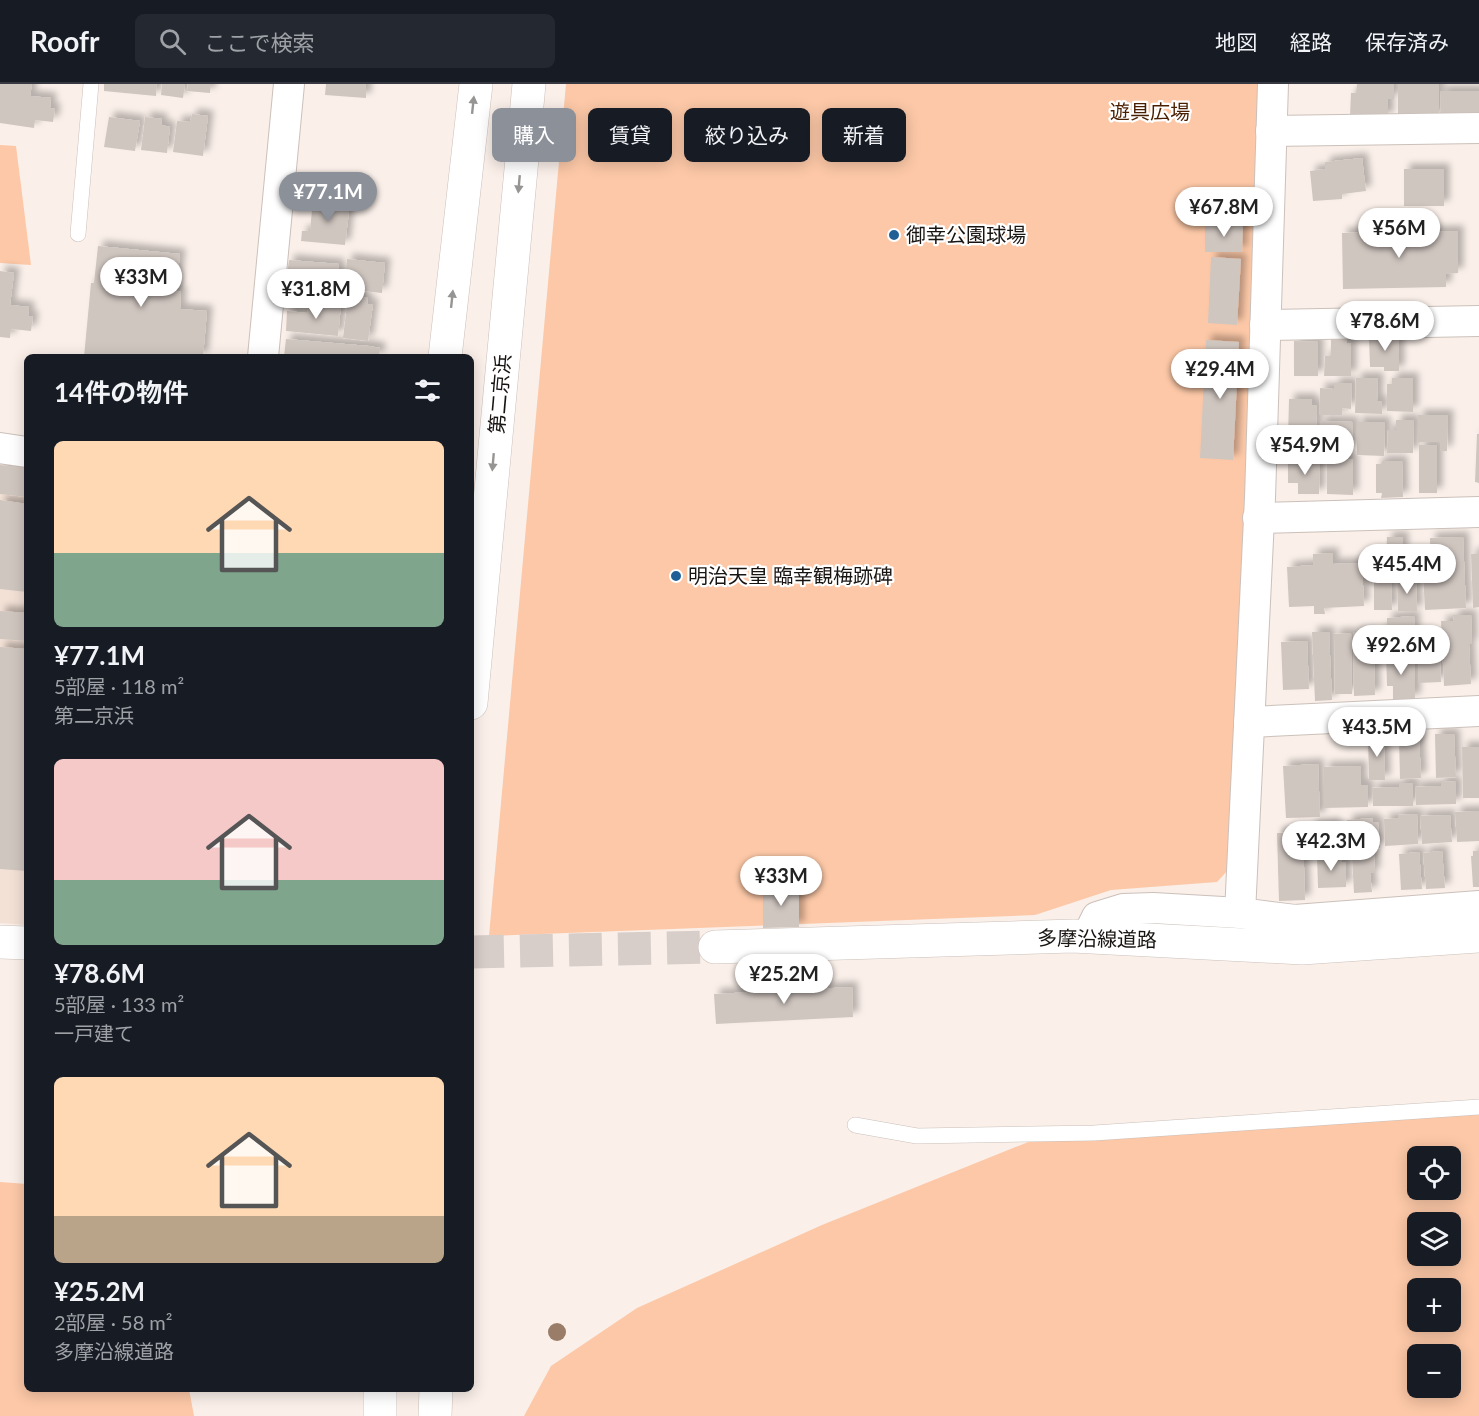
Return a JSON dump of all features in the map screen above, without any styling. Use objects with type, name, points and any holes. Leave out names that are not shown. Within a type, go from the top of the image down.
[{"type":"main road","points":[[445,354],[476,84]]},
{"type":"main road","name":"第二京浜","points":[[474,672],[529,84]]},
{"type":"main road","name":"多摩沿線道路","points":[[715,947],[1087,937],[1302,948],[1479,936]]},
{"type":"main road","points":[[0,942],[24,942]]},
{"type":"main road","points":[[380,1392],[380,1416]]},
{"type":"main road","points":[[435,1416],[436,1392]]},
{"type":"street","points":[[263,354],[289,84]]},
{"type":"street","points":[[1240,913],[1258,518],[1273,84]]},
{"type":"street","points":[[1271,131],[1479,128]]},
{"type":"street","points":[[1264,325],[1479,321]]},
{"type":"street","points":[[0,448],[24,452]]},
{"type":"street","points":[[1258,518],[1479,512]]},
{"type":"street","points":[[1249,722],[1479,711]]},
{"type":"street","points":[[1087,937],[1097,917],[1123,909],[1153,908],[1240,913],[1295,920],[1479,906]]},
{"type":"lane","points":[[78,234],[91,84]]},
{"type":"lane","points":[[855,1125],[917,1136],[1094,1133],[1479,1107]]},
{"type":"shaded area","points":[[0,459],[24,462],[24,925],[0,923]]},
{"type":"green space","name":"遊具広場","points":[[566,84],[1260,84],[1232,847],[1229,869],[1217,882],[1111,890],[1035,915],[489,936],[559,162],[576,162],[576,108],[564,108]]},
{"type":"green space","points":[[0,145],[16,146],[31,265],[0,263]]},
{"type":"green space","points":[[1479,1103],[1479,1416],[524,1416],[551,1366],[637,1308],[822,1225],[1058,1130]]},
{"type":"green space","points":[[0,1182],[24,1184],[24,1392],[190,1392],[194,1416],[0,1416]]},
{"type":"building","points":[[0,84],[32,84],[30,96],[51,98],[50,108],[55,109],[53,122],[35,120],[34,128],[0,123]]},
{"type":"building","points":[[104,84],[157,84],[156,96],[104,91]]},
{"type":"building","points":[[162,84],[185,84],[183,98],[161,95]]},
{"type":"building","points":[[188,84],[211,84],[210,93],[187,91]]},
{"type":"building","points":[[326,84],[366,84],[366,98],[325,95]]},
{"type":"building","points":[[1357,84],[1394,84],[1394,99],[1388,99],[1388,118],[1350,117],[1351,93],[1356,93]]},
{"type":"building","points":[[1398,84],[1439,84],[1439,117],[1398,117]]},
{"type":"building","points":[[1441,91],[1479,91],[1479,119],[1440,119]]},
{"type":"building","points":[[192,114],[208,116],[203,156],[173,152],[177,121],[190,122]]},
{"type":"building","points":[[109,117],[140,121],[135,151],[104,147]]},
{"type":"building","points":[[145,117],[162,119],[161,125],[170,127],[167,153],[141,150]]},
{"type":"building","points":[[1362,158],[1366,191],[1342,194],[1342,199],[1313,201],[1310,171],[1325,169],[1325,162]]},
{"type":"building","points":[[1404,169],[1444,169],[1444,206],[1404,206]]},
{"type":"building","points":[[313,200],[350,203],[345,245],[301,241],[302,231],[310,231]]},
{"type":"building","points":[[1205,223],[1243,224],[1242,252],[1205,252]]},
{"type":"building","points":[[1458,231],[1458,273],[1446,274],[1446,287],[1343,289],[1342,233]]},
{"type":"building","points":[[98,246],[180,254],[176,291],[181,292],[180,309],[207,311],[203,354],[84,354],[91,283],[94,283]]},
{"type":"building","points":[[1211,257],[1241,259],[1237,325],[1208,323]]},
{"type":"building","points":[[347,259],[385,263],[382,293],[344,289]]},
{"type":"building","points":[[289,260],[339,264],[340,290],[307,287],[307,279],[287,274]]},
{"type":"building","points":[[0,271],[14,273],[10,305],[29,307],[28,316],[33,316],[31,331],[11,329],[10,338],[0,337]]},
{"type":"building","points":[[348,296],[368,298],[367,304],[373,304],[368,341],[343,338]]},
{"type":"building","points":[[308,302],[341,305],[338,336],[286,331],[287,311],[307,313]]},
{"type":"building","points":[[1369,336],[1399,336],[1399,371],[1384,371],[1384,367],[1370,367]]},
{"type":"building","points":[[1331,337],[1347,337],[1347,343],[1351,343],[1351,376],[1324,376],[1325,356],[1331,356]]},
{"type":"building","points":[[286,339],[380,348],[379,354],[284,354]]},
{"type":"building","points":[[1206,340],[1239,342],[1233,460],[1200,458]]},
{"type":"building","points":[[1294,341],[1318,342],[1318,376],[1294,376]]},
{"type":"building","points":[[1356,378],[1378,378],[1377,401],[1382,401],[1382,414],[1355,413]]},
{"type":"building","points":[[1392,378],[1413,378],[1413,412],[1387,411],[1387,384],[1392,384]]},
{"type":"building","points":[[1334,383],[1352,383],[1351,409],[1342,408],[1342,415],[1319,415],[1320,388],[1334,389]]},
{"type":"building","points":[[1289,399],[1312,399],[1312,405],[1317,405],[1316,440],[1288,439]]},
{"type":"building","points":[[1418,415],[1448,415],[1447,451],[1440,451],[1440,442],[1418,442]]},
{"type":"building","points":[[1396,420],[1414,420],[1413,453],[1387,453],[1388,430],[1396,430]]},
{"type":"building","points":[[1320,421],[1353,422],[1352,450],[1332,449],[1332,445],[1320,445]]},
{"type":"building","points":[[1357,422],[1385,422],[1384,456],[1357,455]]},
{"type":"building","points":[[1477,434],[1479,434],[1479,483],[1475,482]]},
{"type":"building","points":[[1419,445],[1437,445],[1437,493],[1419,493]]},
{"type":"building","points":[[1327,459],[1353,459],[1353,495],[1327,494]]},
{"type":"building","points":[[1288,460],[1320,460],[1319,494],[1298,494],[1298,483],[1288,483]]},
{"type":"building","points":[[1382,461],[1402,461],[1403,497],[1381,498],[1382,493],[1376,493],[1376,464],[1381,464]]},
{"type":"building","points":[[0,465],[24,468],[24,497],[0,494]]},
{"type":"building","points":[[0,500],[24,504],[24,592],[0,589]]},
{"type":"building","points":[[1387,537],[1403,537],[1403,574],[1382,573]]},
{"type":"building","points":[[1463,537],[1466,608],[1425,610],[1423,574],[1431,573],[1430,538]]},
{"type":"building","points":[[1333,553],[1333,564],[1362,563],[1364,606],[1324,608],[1325,614],[1314,614],[1314,606],[1289,607],[1287,567],[1313,565],[1313,554]]},
{"type":"building","points":[[1479,553],[1479,607],[1473,608],[1471,554]]},
{"type":"building","points":[[1397,580],[1416,580],[1417,611],[1398,611]]},
{"type":"building","points":[[1374,581],[1391,581],[1392,610],[1374,610]]},
{"type":"building","points":[[0,611],[24,613],[24,641],[0,639]]},
{"type":"building","points":[[1453,615],[1471,615],[1472,644],[1469,644],[1471,684],[1444,686],[1441,621],[1454,621]]},
{"type":"building","points":[[1414,616],[1415,645],[1388,646],[1388,639],[1378,639],[1377,630],[1387,630],[1387,618]]},
{"type":"building","points":[[1312,632],[1329,632],[1332,700],[1315,701]]},
{"type":"building","points":[[1353,632],[1374,632],[1375,695],[1354,696]]},
{"type":"building","points":[[1351,633],[1352,694],[1335,694],[1334,634]]},
{"type":"building","points":[[1421,638],[1437,638],[1441,682],[1418,683]]},
{"type":"building","points":[[1307,641],[1309,689],[1283,690],[1281,642]]},
{"type":"building","points":[[0,647],[24,649],[24,871],[0,869]]},
{"type":"building","points":[[1386,653],[1407,653],[1407,662],[1415,661],[1415,699],[1393,700],[1393,686],[1387,686]]},
{"type":"building","points":[[1435,734],[1454,734],[1456,777],[1436,778]]},
{"type":"building","points":[[1419,735],[1421,778],[1400,779],[1399,736]]},
{"type":"building","points":[[1384,736],[1385,780],[1369,780],[1368,737]]},
{"type":"building","points":[[1462,747],[1479,747],[1479,798],[1463,798]]},
{"type":"building","points":[[1318,764],[1320,817],[1286,818],[1283,766]]},
{"type":"building","points":[[1361,766],[1361,785],[1368,785],[1368,807],[1324,808],[1324,767]]},
{"type":"building","points":[[1441,781],[1456,782],[1456,804],[1416,805],[1415,787],[1441,786]]},
{"type":"building","points":[[1399,783],[1413,783],[1413,806],[1373,806],[1372,788],[1399,787]]},
{"type":"building","points":[[1479,811],[1479,841],[1457,842],[1455,812]]},
{"type":"building","points":[[1417,814],[1418,844],[1385,846],[1384,819],[1398,818],[1398,815]]},
{"type":"building","points":[[1450,815],[1452,842],[1422,844],[1420,816]]},
{"type":"building","points":[[1373,818],[1373,822],[1378,822],[1380,848],[1349,851],[1347,820]]},
{"type":"building","points":[[1335,823],[1335,828],[1340,828],[1340,851],[1311,852],[1310,825]]},
{"type":"building","points":[[1303,832],[1305,900],[1279,901],[1277,833]]},
{"type":"building","points":[[1442,851],[1445,888],[1426,889],[1423,853]]},
{"type":"building","points":[[1473,851],[1479,851],[1479,887],[1473,887],[1471,856],[1473,856]]},
{"type":"building","points":[[1419,852],[1422,889],[1401,890],[1399,854]]},
{"type":"building","points":[[1317,855],[1342,855],[1342,862],[1346,862],[1346,887],[1318,888]]},
{"type":"building","points":[[1374,855],[1375,873],[1370,873],[1372,892],[1354,893],[1352,857]]},
{"type":"building","points":[[763,887],[799,887],[799,927],[763,928]]},
{"type":"building","points":[[852,987],[853,1017],[716,1024],[714,994]]},
{"type":"tunnel","points":[[474,952],[715,947]]},
{"type":"place","name":"御幸公園球場","points":[[894,235]]},
{"type":"place","name":"明治天皇 臨幸観梅跡碑","points":[[676,576]]}]
